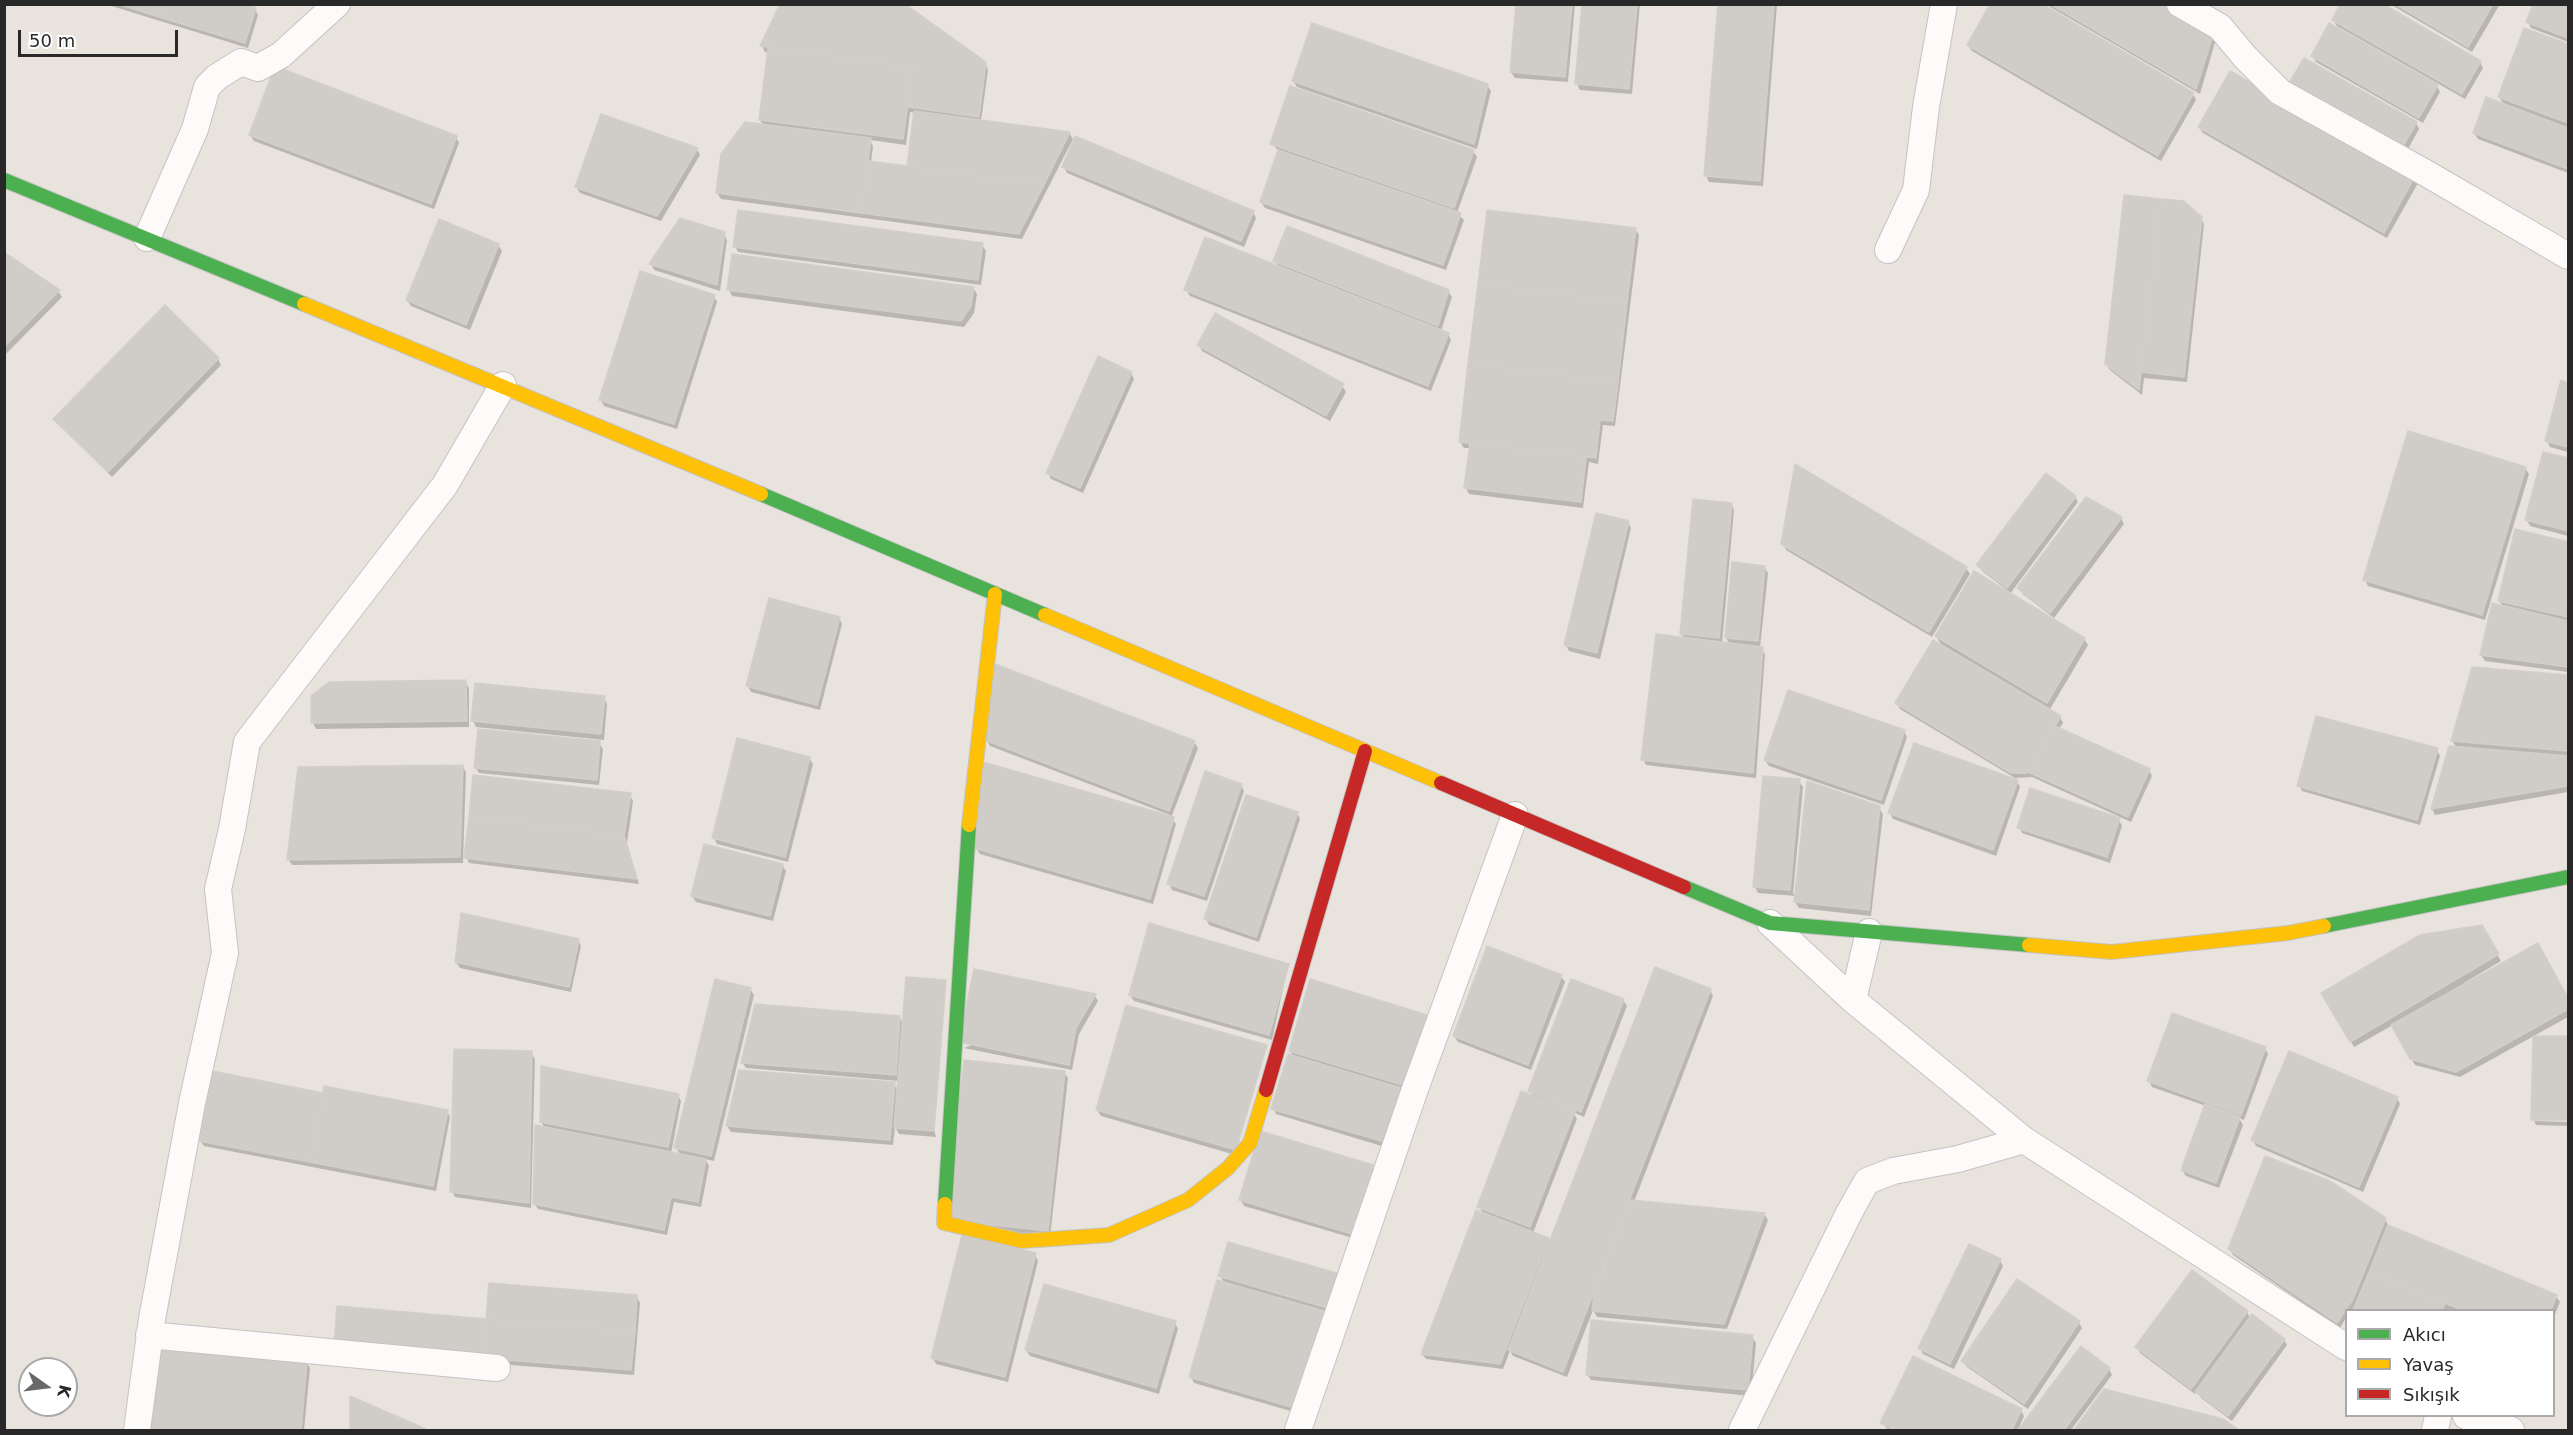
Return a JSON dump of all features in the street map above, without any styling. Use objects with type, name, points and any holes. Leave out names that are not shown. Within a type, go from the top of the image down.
[{"type":"street","points":[[147,238],[195,129],[207,87],[216,77],[241,62],[258,68],[281,55],[337,4]]},
{"type":"street","points":[[1888,250],[1916,190],[1926,107],[1944,4]]},
{"type":"street","points":[[2180,4],[2220,27],[2245,57],[2280,92],[2568,256]]},
{"type":"street","points":[[4,180],[503,385],[1770,923],[2112,952],[2288,933],[2568,877]]},
{"type":"street","points":[[137,1431],[149,1335],[192,1102],[225,953],[218,889],[232,829],[247,742],[445,484],[503,385]]},
{"type":"street","points":[[995,594],[970,805],[944,1223],[1022,1241],[1109,1235],[1188,1200],[1228,1168],[1250,1143],[1365,751]]},
{"type":"street","points":[[1298,1431],[1414,1092],[1515,814]]},
{"type":"street","points":[[1770,923],[1853,1000],[2024,1140],[2345,1346]]},
{"type":"street","points":[[1853,1000],[1869,932]]},
{"type":"street","points":[[1742,1431],[1849,1213],[1868,1181],[1893,1171],[1958,1159],[2024,1140]]},
{"type":"street","points":[[149,1335],[497,1368]]},
{"type":"street","points":[[2469,1417],[2511,1431]]},
{"type":"building","points":[[118,4],[162,4],[159,17]]},
{"type":"building","points":[[162,4],[244,4],[256,8],[245,43],[159,17]]},
{"type":"building","points":[[780,4],[905,4],[986,62],[979,117],[908,107],[913,67],[760,46]]},
{"type":"building","points":[[1516,4],[1572,4],[1565,77],[1510,72]]},
{"type":"building","points":[[1582,4],[1637,4],[1629,89],[1575,84]]},
{"type":"building","points":[[1718,4],[1774,4],[1760,181],[1704,176]]},
{"type":"building","points":[[1990,4],[2042,4],[2194,93],[2158,156],[1967,45]]},
{"type":"building","points":[[2050,4],[2166,4],[2214,32],[2196,89]]},
{"type":"building","points":[[2340,4],[2383,4],[2481,61],[2462,94],[2332,20]]},
{"type":"building","points":[[2395,4],[2493,4],[2468,47]]},
{"type":"building","points":[[2533,4],[2568,4],[2568,38],[2526,22]]},
{"type":"building","points":[[1312,23],[1488,84],[1474,144],[1292,81]]},
{"type":"building","points":[[2329,23],[2438,85],[2419,118],[2311,56]]},
{"type":"building","points":[[2524,28],[2568,44],[2568,123],[2498,97]]},
{"type":"building","points":[[768,48],[913,67],[903,139],[759,120]]},
{"type":"building","points":[[2304,58],[2417,122],[2398,155],[2285,90]]},
{"type":"building","points":[[275,66],[457,136],[431,204],[249,135]]},
{"type":"building","points":[[2230,71],[2415,176],[2384,233],[2198,127]]},
{"type":"building","points":[[1290,86],[1474,150],[1454,208],[1270,144]]},
{"type":"building","points":[[2486,97],[2568,128],[2568,169],[2473,133]]},
{"type":"building","points":[[914,111],[1070,132],[1044,185],[907,166]]},
{"type":"building","points":[[601,114],[698,148],[657,216],[575,187]]},
{"type":"building","points":[[745,122],[871,138],[861,213],[716,193],[721,154]]},
{"type":"building","points":[[1075,136],[1254,211],[1241,241],[1062,167]]},
{"type":"building","points":[[1278,150],[1461,213],[1443,265],[1260,202]]},
{"type":"building","points":[[868,161],[1044,185],[1019,234],[861,213]]},
{"type":"building","points":[[2124,195],[2161,199],[2139,390],[2105,364]]},
{"type":"building","points":[[2161,199],[2184,201],[2202,217],[2184,377],[2141,372]]},
{"type":"building","points":[[738,210],[983,243],[978,280],[733,247]]},
{"type":"building","points":[[1487,210],[1636,228],[1627,302],[1478,284]]},
{"type":"building","points":[[680,218],[725,232],[717,285],[649,264]]},
{"type":"building","points":[[439,219],[499,244],[466,325],[406,300]]},
{"type":"building","points":[[1287,226],[1449,290],[1438,326],[1273,261]]},
{"type":"building","points":[[1205,237],[1449,333],[1428,386],[1184,290]]},
{"type":"building","points":[[4,252],[60,290],[4,347]]},
{"type":"building","points":[[732,254],[974,287],[971,306],[961,321],[727,290]]},
{"type":"building","points":[[640,271],[715,295],[674,424],[599,400]]},
{"type":"building","points":[[1478,284],[1627,302],[1618,382],[1468,364]]},
{"type":"building","points":[[165,305],[219,358],[108,472],[53,419]]},
{"type":"building","points":[[1215,313],[1344,384],[1326,416],[1197,345]]},
{"type":"building","points":[[1098,356],[1132,372],[1080,488],[1046,473]]},
{"type":"building","points":[[1468,364],[1618,382],[1613,421],[1600,420],[1596,458],[1459,442]]},
{"type":"building","points":[[2561,380],[2568,383],[2568,447],[2545,441]]},
{"type":"building","points":[[2408,431],[2526,467],[2482,615],[2363,580]]},
{"type":"building","points":[[1470,443],[1586,457],[1581,502],[1464,488]]},
{"type":"building","points":[[2543,452],[2568,458],[2568,531],[2525,520]]},
{"type":"building","points":[[1795,464],[1967,567],[1929,632],[1781,544]]},
{"type":"building","points":[[2046,473],[2076,496],[2007,588],[1976,565]]},
{"type":"building","points":[[2086,497],[2122,517],[2050,613],[2017,588]]},
{"type":"building","points":[[1693,499],[1732,503],[1719,638],[1680,634]]},
{"type":"building","points":[[1596,513],[1629,521],[1597,653],[1564,645]]},
{"type":"building","points":[[2515,529],[2568,542],[2568,617],[2498,601]]},
{"type":"building","points":[[1732,562],[1765,566],[1758,641],[1725,638]]},
{"type":"building","points":[[1974,571],[2085,638],[2047,703],[1935,636]]},
{"type":"building","points":[[769,598],[840,617],[817,705],[746,686]]},
{"type":"building","points":[[2492,603],[2568,621],[2568,667],[2480,655]]},
{"type":"building","points":[[1656,634],[1763,647],[1753,773],[1641,760]]},
{"type":"building","points":[[1933,640],[2061,716],[2027,773],[2011,773],[1895,703]]},
{"type":"building","points":[[990,662],[1195,741],[1169,811],[985,740]]},
{"type":"building","points":[[2472,667],[2568,675],[2568,751],[2451,741]]},
{"type":"building","points":[[466,680],[467,721],[311,723],[311,696],[329,682]]},
{"type":"building","points":[[475,683],[605,696],[601,734],[471,721]]},
{"type":"building","points":[[1788,690],[1905,730],[1881,800],[1764,760]]},
{"type":"building","points":[[2316,716],[2438,748],[2417,820],[2297,786]]},
{"type":"building","points":[[2055,726],[2150,769],[2128,817],[2028,772]]},
{"type":"building","points":[[478,729],[600,741],[597,780],[474,768]]},
{"type":"building","points":[[737,738],[810,757],[785,857],[712,838]]},
{"type":"building","points":[[1914,743],[2018,780],[1993,850],[1888,813]]},
{"type":"building","points":[[2449,746],[2568,756],[2568,786],[2431,809]]},
{"type":"building","points":[[983,762],[1174,817],[1150,899],[974,848]]},
{"type":"building","points":[[463,765],[460,857],[287,860],[298,767]]},
{"type":"building","points":[[1205,771],[1242,784],[1204,896],[1167,884]]},
{"type":"building","points":[[473,775],[631,793],[624,836],[469,817]]},
{"type":"building","points":[[1763,776],[1800,779],[1790,890],[1753,887]]},
{"type":"building","points":[[1807,781],[1880,806],[1869,910],[1794,902]]},
{"type":"building","points":[[2030,788],[2120,818],[2107,857],[2017,828]]},
{"type":"building","points":[[1246,795],[1298,812],[1256,937],[1204,919]]},
{"type":"building","points":[[469,817],[624,836],[637,879],[464,858]]},
{"type":"building","points":[[704,844],[783,864],[770,916],[691,896]]},
{"type":"building","points":[[461,913],[579,939],[569,987],[455,962]]},
{"type":"building","points":[[1149,923],[1289,964],[1269,1035],[1129,995]]},
{"type":"building","points":[[2482,925],[2499,954],[2350,1042],[2321,993],[2420,935]]},
{"type":"building","points":[[2538,943],[2568,998],[2568,1009],[2456,1072],[2410,1059],[2391,1025]]},
{"type":"building","points":[[1487,946],[1562,975],[1528,1065],[1453,1036]]},
{"type":"building","points":[[1655,967],[1711,989],[1563,1372],[1508,1350]]},
{"type":"building","points":[[974,969],[1096,994],[1076,1028],[1069,1065],[959,1042]]},
{"type":"building","points":[[906,977],[946,980],[934,1131],[894,1128]]},
{"type":"building","points":[[715,979],[751,988],[711,1156],[674,1148]]},
{"type":"building","points":[[1310,979],[1427,1015],[1406,1086],[1289,1051]]},
{"type":"building","points":[[1571,979],[1624,999],[1581,1112],[1528,1091]]},
{"type":"building","points":[[755,1004],[900,1016],[896,1075],[741,1063]]},
{"type":"building","points":[[1126,1005],[1267,1045],[1236,1150],[1096,1110]]},
{"type":"building","points":[[2172,1013],[2266,1047],[2241,1115],[2147,1081]]},
{"type":"building","points":[[2533,1036],[2568,1036],[2568,1120],[2531,1120]]},
{"type":"building","points":[[454,1049],[532,1051],[529,1203],[450,1192]]},
{"type":"building","points":[[2289,1051],[2398,1097],[2359,1187],[2251,1140]]},
{"type":"building","points":[[1288,1054],[1401,1088],[1385,1142],[1271,1109]]},
{"type":"building","points":[[964,1060],[1065,1071],[1048,1231],[947,1220]]},
{"type":"building","points":[[541,1066],[679,1094],[668,1147],[540,1122]]},
{"type":"building","points":[[739,1070],[895,1082],[890,1140],[726,1126]]},
{"type":"building","points":[[212,1071],[323,1093],[310,1162],[199,1141]]},
{"type":"building","points":[[324,1086],[448,1110],[433,1186],[310,1162]]},
{"type":"building","points":[[1521,1091],[1575,1111],[1530,1227],[1477,1207]]},
{"type":"building","points":[[2205,1104],[2240,1117],[2216,1183],[2181,1170]]},
{"type":"building","points":[[535,1125],[706,1159],[698,1202],[671,1197],[664,1230],[533,1204]]},
{"type":"building","points":[[1260,1131],[1373,1165],[1352,1234],[1239,1200]]},
{"type":"building","points":[[2265,1156],[2330,1181],[2386,1218],[2353,1299],[2337,1323],[2228,1249]]},
{"type":"building","points":[[1630,1200],[1765,1213],[1724,1324],[1592,1311],[1594,1294]]},
{"type":"building","points":[[1476,1210],[1549,1238],[1500,1364],[1421,1354]]},
{"type":"building","points":[[2388,1225],[2557,1295],[2551,1309],[2460,1309],[2369,1272]]},
{"type":"building","points":[[962,1235],[1036,1253],[1005,1377],[931,1358]]},
{"type":"building","points":[[1228,1242],[1340,1274],[1331,1309],[1218,1276]]},
{"type":"building","points":[[1969,1244],[2001,1259],[1950,1364],[1918,1348]]},
{"type":"building","points":[[2192,1270],[2248,1311],[2191,1389],[2135,1347]]},
{"type":"building","points":[[2369,1272],[2445,1304],[2442,1309],[2353,1309]]},
{"type":"building","points":[[2017,1279],[2080,1321],[2024,1404],[1961,1361]]},
{"type":"building","points":[[1217,1280],[1324,1311],[1291,1407],[1189,1377]]},
{"type":"building","points":[[489,1283],[637,1295],[635,1331],[486,1319]]},
{"type":"building","points":[[1044,1284],[1176,1321],[1156,1388],[1025,1350]]},
{"type":"building","points":[[337,1306],[486,1319],[483,1358],[334,1346]]},
{"type":"building","points":[[2252,1314],[2285,1339],[2228,1416],[2195,1392]]},
{"type":"building","points":[[486,1319],[635,1331],[631,1370],[483,1358]]},
{"type":"building","points":[[1591,1320],[1753,1335],[1748,1390],[1586,1375]]},
{"type":"building","points":[[2081,1346],[2110,1368],[2064,1430],[2018,1430]]},
{"type":"building","points":[[158,1347],[307,1360],[301,1430],[151,1428]]},
{"type":"building","points":[[1913,1356],[2022,1409],[2012,1430],[1895,1430],[1880,1423]]},
{"type":"building","points":[[2104,1389],[2223,1419],[2239,1430],[2074,1430]]},
{"type":"building","points":[[350,1396],[428,1430],[350,1430]]},
{"type":"traffic: fast","points":[[4,180],[304,304]]},
{"type":"traffic: fast","points":[[761,494],[1045,615]]},
{"type":"traffic: fast","points":[[945,1204],[969,825]]},
{"type":"traffic: fast","points":[[2324,926],[2568,877]]},
{"type":"traffic: fast","points":[[1684,887],[1770,923],[2029,945]]},
{"type":"traffic: slow","points":[[304,304],[761,494]]},
{"type":"traffic: slow","points":[[969,825],[995,594]]},
{"type":"traffic: slow","points":[[1045,615],[1441,783]]},
{"type":"traffic: slow","points":[[2029,945],[2112,952],[2288,933],[2324,926]]},
{"type":"traffic: slow","points":[[945,1204],[944,1223],[1022,1241],[1109,1235],[1188,1200],[1228,1168],[1250,1143],[1266,1090]]},
{"type":"traffic: jam","points":[[1266,1090],[1365,751]]},
{"type":"traffic: jam","points":[[1441,783],[1684,887]]}]
